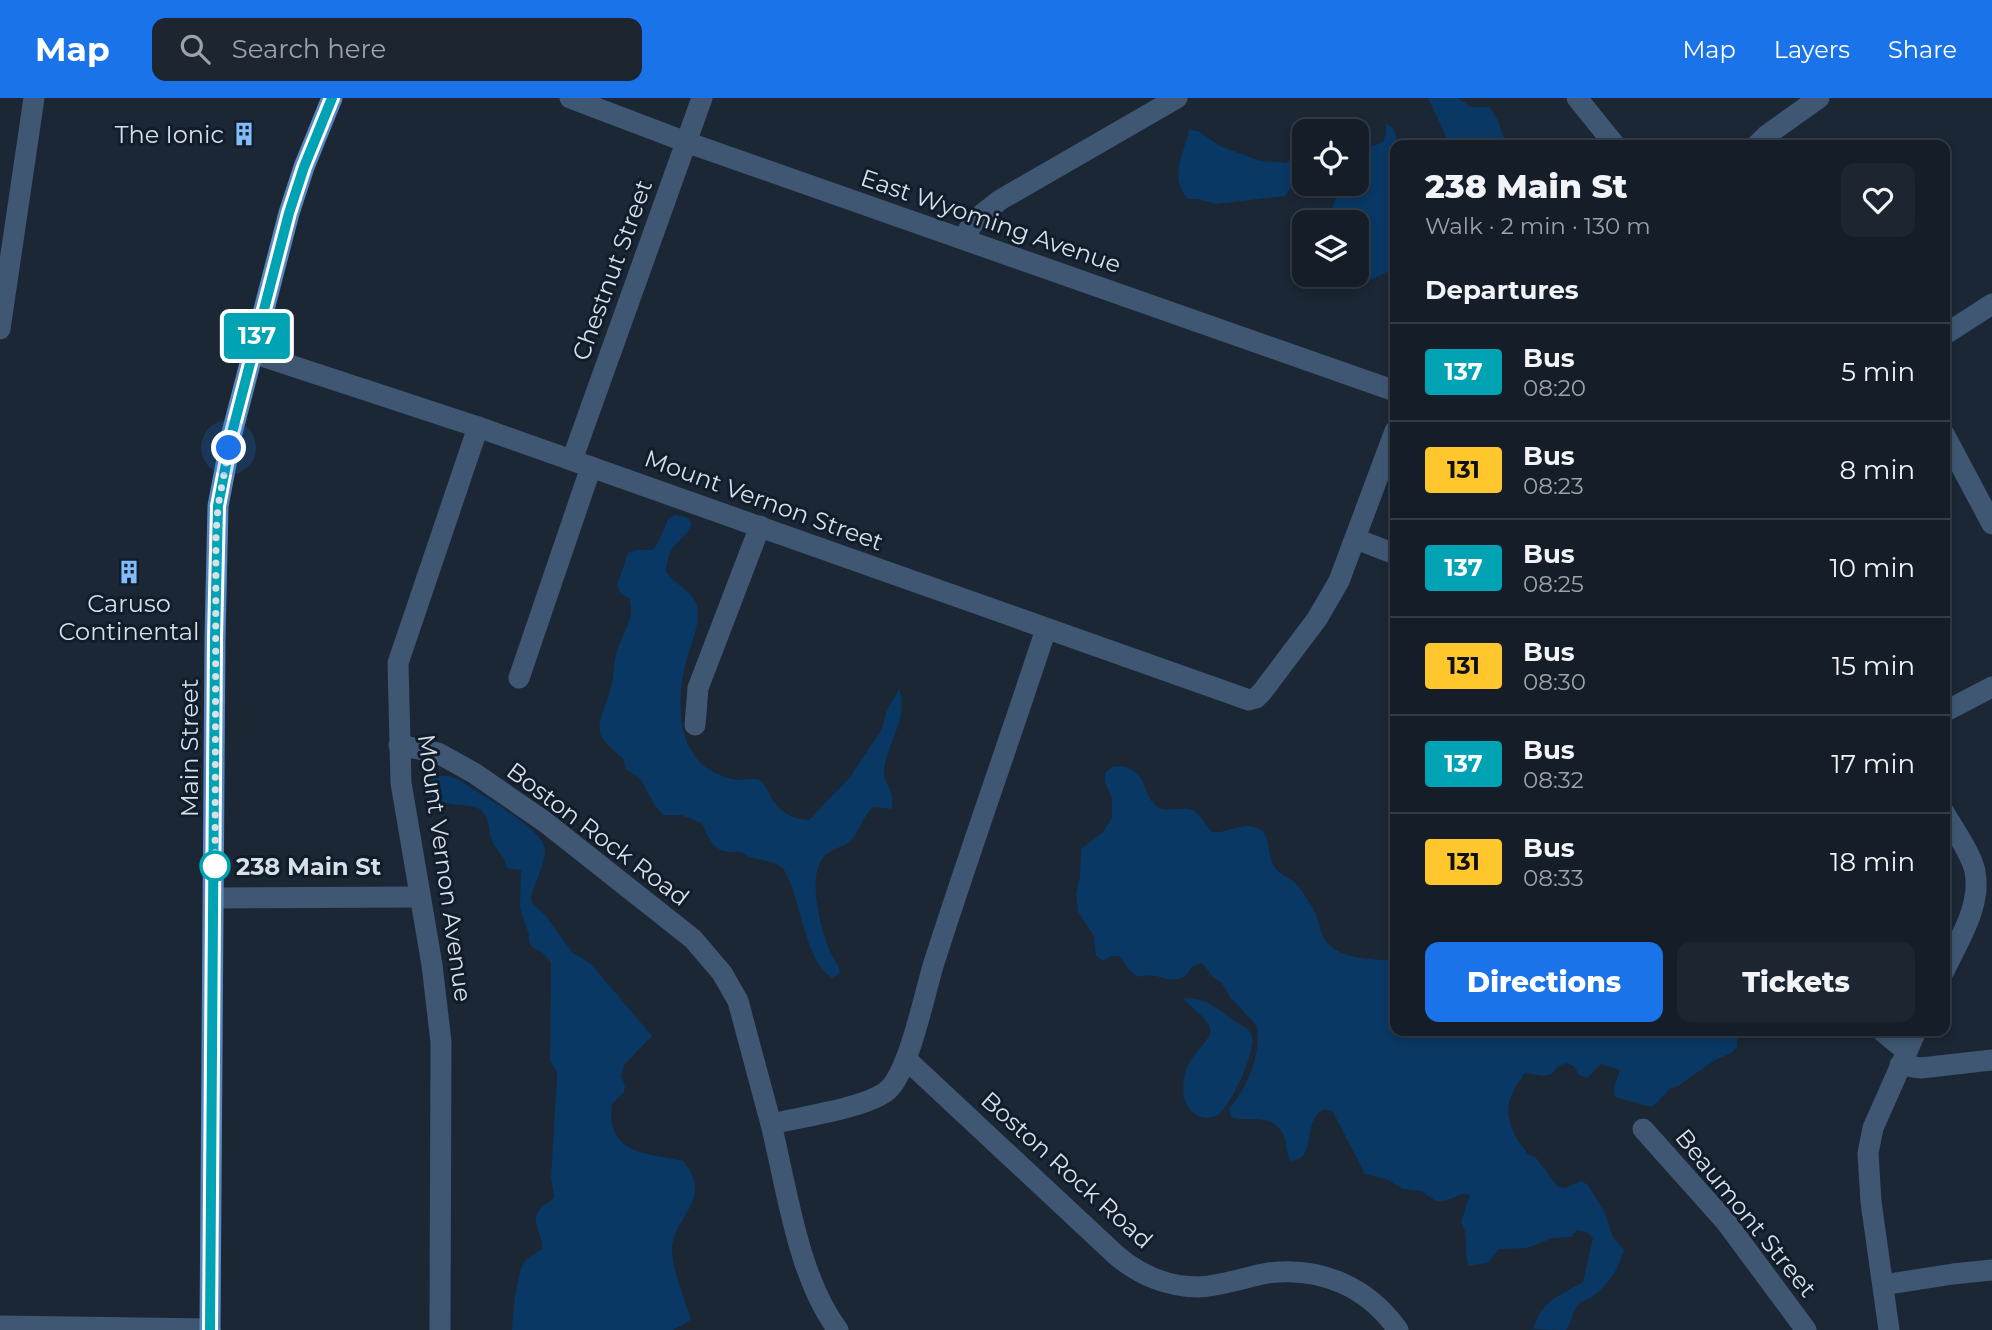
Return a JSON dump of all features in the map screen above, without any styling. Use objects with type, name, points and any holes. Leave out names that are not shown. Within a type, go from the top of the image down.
[{"type":"main road","name":"Main Street","points":[[210,1330],[218,506],[232,433],[296,190],[332,98]]},
{"type":"street","points":[[0,329],[34,98]]},
{"type":"street","name":"East Wyoming Avenue","points":[[570,98],[686,142],[1390,389]]},
{"type":"street","name":"Chestnut Street","points":[[519,678],[582,464],[702,98]]},
{"type":"street","points":[[963,239],[976,219],[1000,200],[1177,98]]},
{"type":"street","points":[[1577,98],[1611,140]]},
{"type":"street","points":[[1762,140],[1819,98]]},
{"type":"street","points":[[1950,331],[1992,304]]},
{"type":"street","name":"Mount Vernon Street","points":[[253,353],[478,427],[1247,699],[1256,698],[1328,601],[1356,539]]},
{"type":"street","name":"Mount Vernon Avenue","points":[[440,1330],[441,1042],[436,987],[403,796],[399,745],[398,656],[478,427]]},
{"type":"street","points":[[1390,445],[1356,539],[1390,552]]},
{"type":"street","points":[[1950,445],[1992,524]]},
{"type":"street","points":[[695,725],[698,688],[760,526]]},
{"type":"street","points":[[771,1124],[864,1102],[880,1095],[894,1083],[906,1059],[933,966],[1046,629]]},
{"type":"street","points":[[1950,709],[1992,687]]},
{"type":"street","name":"Boston Rock Road","points":[[399,745],[438,752],[474,773],[545,822],[693,939],[722,973],[738,1000],[807,1273],[821,1306],[838,1330]]},
{"type":"street","points":[[1950,823],[1969,857],[1976,883],[1970,915],[1950,958]]},
{"type":"street","points":[[215,898],[420,897]]},
{"type":"street","points":[[1886,1036],[1903,1058],[1921,1068],[1992,1060]]},
{"type":"street","points":[[1889,1330],[1870,1194],[1868,1153],[1873,1128],[1914,1036]]},
{"type":"street","name":"Boston Rock Road","points":[[906,1059],[1134,1269],[1166,1283],[1189,1286],[1212,1286],[1269,1273],[1330,1277],[1357,1289],[1369,1298],[1381,1308],[1398,1330]]},
{"type":"street","name":"Beaumont Street","points":[[1643,1129],[1726,1222],[1806,1330]]},
{"type":"street","points":[[1883,1285],[1953,1273],[1992,1270]]},
{"type":"street","points":[[0,1326],[210,1330]]},
{"type":"shaded area","points":[[1428,98],[1458,98],[1471,107],[1489,107],[1498,120],[1504,140],[1448,140]]},
{"type":"shaded area","points":[[1386,124],[1393,128],[1397,140],[1390,140],[1390,274],[1387,272],[1371,280],[1369,210],[1331,210],[1336,196],[1369,196],[1369,147],[1383,142]]},
{"type":"shaded area","points":[[1189,130],[1198,131],[1220,146],[1260,161],[1285,163],[1292,159],[1292,186],[1285,196],[1216,204],[1188,199],[1179,182],[1181,157]]},
{"type":"shaded area","points":[[675,515],[685,517],[691,524],[672,549],[666,571],[692,596],[698,613],[682,684],[682,726],[691,751],[706,768],[732,779],[760,780],[782,810],[797,818],[809,820],[851,776],[882,729],[886,712],[899,689],[902,710],[884,771],[892,794],[892,809],[874,807],[853,838],[825,855],[818,868],[816,891],[819,916],[840,973],[832,978],[815,958],[784,870],[773,863],[740,852],[719,849],[706,833],[702,823],[681,815],[663,815],[640,779],[627,770],[623,758],[600,733],[599,726],[612,683],[616,655],[631,613],[629,598],[621,594],[617,586],[628,553],[652,550],[658,543],[668,519]]},
{"type":"shaded area","points":[[1121,766],[1137,774],[1151,801],[1160,809],[1190,809],[1212,832],[1248,826],[1263,832],[1274,867],[1301,890],[1316,914],[1323,937],[1331,947],[1348,955],[1390,960],[1390,1036],[1738,1036],[1737,1047],[1731,1053],[1669,1089],[1651,1107],[1615,1097],[1614,1088],[1620,1070],[1601,1064],[1587,1078],[1579,1075],[1574,1066],[1566,1063],[1557,1067],[1552,1074],[1544,1076],[1525,1073],[1515,1088],[1508,1110],[1516,1138],[1527,1154],[1536,1158],[1558,1187],[1565,1188],[1581,1181],[1588,1185],[1605,1213],[1613,1238],[1624,1250],[1609,1281],[1578,1305],[1566,1330],[1533,1329],[1547,1305],[1583,1282],[1593,1238],[1586,1232],[1577,1230],[1571,1237],[1553,1238],[1527,1248],[1499,1249],[1487,1263],[1469,1266],[1461,1222],[1470,1195],[1462,1194],[1445,1201],[1436,1201],[1421,1191],[1403,1189],[1386,1179],[1365,1174],[1333,1112],[1324,1109],[1313,1123],[1304,1154],[1299,1159],[1290,1161],[1284,1137],[1278,1127],[1259,1119],[1231,1117],[1229,1108],[1242,1091],[1252,1070],[1257,1048],[1257,1026],[1202,963],[1193,966],[1187,974],[1174,980],[1146,975],[1138,977],[1130,971],[1120,956],[1111,956],[1104,961],[1096,956],[1094,936],[1078,912],[1076,894],[1081,849],[1102,833],[1112,818],[1112,799],[1105,782],[1105,773],[1112,767]]},
{"type":"shaded area","points":[[436,776],[459,780],[523,822],[543,842],[545,851],[531,897],[532,903],[545,915],[572,952],[591,964],[652,1036],[624,1065],[621,1076],[624,1092],[612,1104],[612,1121],[615,1133],[631,1149],[683,1161],[692,1175],[694,1198],[678,1228],[672,1251],[691,1320],[673,1330],[512,1330],[515,1295],[521,1269],[528,1259],[542,1249],[536,1224],[537,1214],[554,1197],[551,1178],[557,1072],[550,1061],[551,963],[543,953],[532,947],[529,941],[520,908],[521,870],[507,868],[491,839],[487,819],[481,810],[432,797],[429,789],[431,778]]},
{"type":"shaded area","points":[[1183,998],[1197,999],[1209,1004],[1246,1028],[1252,1036],[1247,1064],[1236,1089],[1224,1108],[1214,1117],[1194,1113],[1184,1096],[1187,1068],[1211,1032],[1203,1018]]},
{"type":"bus line","name":"137","points":[[210,1330],[218,506],[232,433],[289,213],[332,98]]},
{"type":"place","name":"The Ionic","points":[[244,134]]},
{"type":"place","name":"Caruso Continental","points":[[129,572]]},
{"type":"place","name":"238 Main St","points":[[215,866]]},
{"type":"route","points":[[215,866],[215,872],[216,534],[218,506],[229,448]]}]
